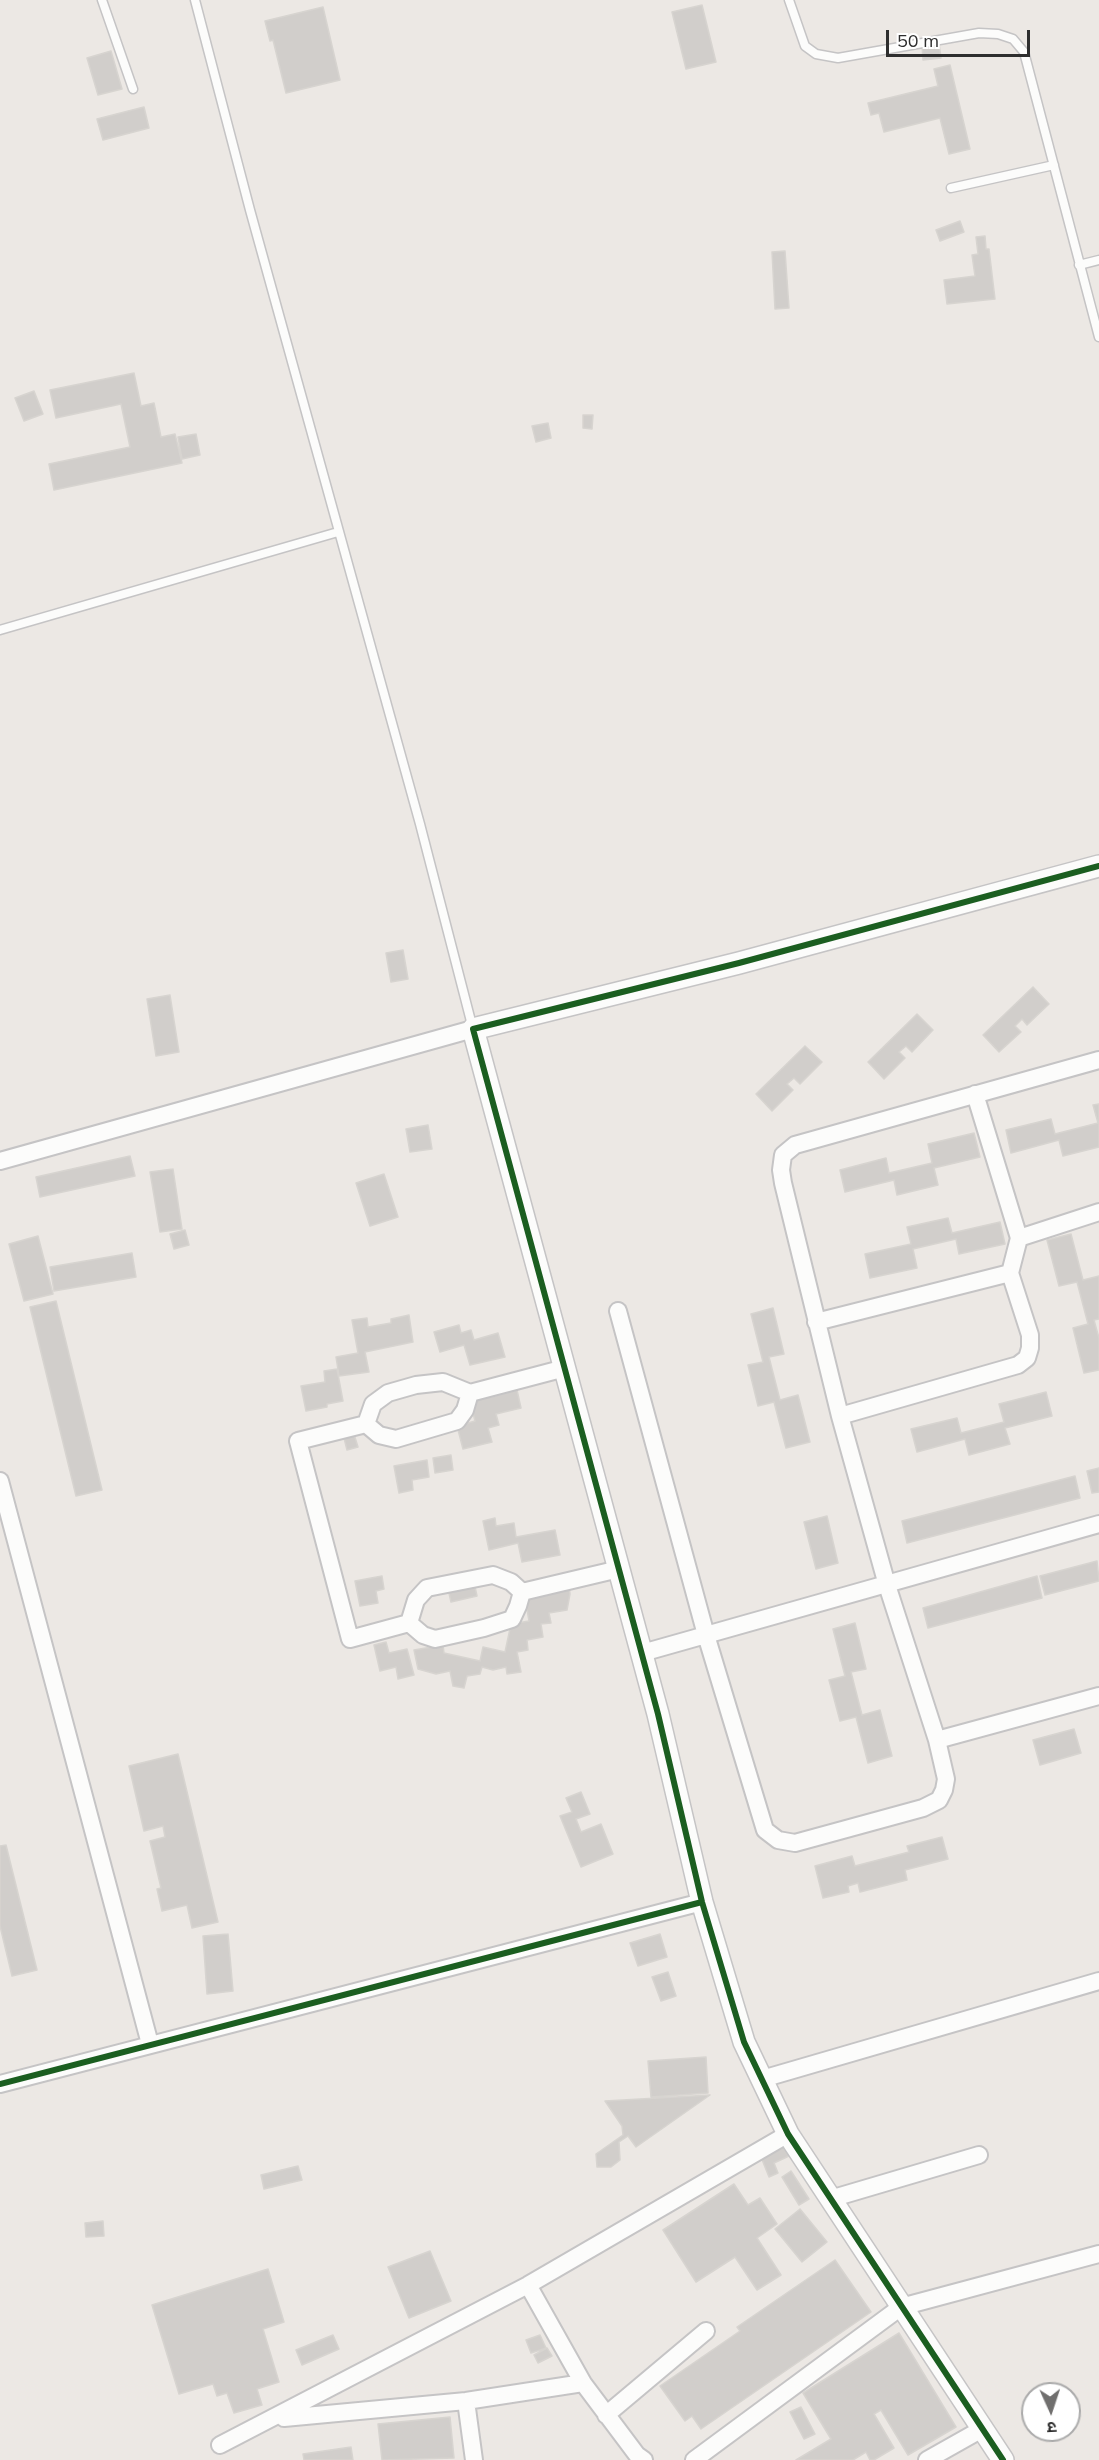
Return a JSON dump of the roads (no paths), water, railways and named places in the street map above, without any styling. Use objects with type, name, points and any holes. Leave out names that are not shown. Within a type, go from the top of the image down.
[{"type":"street","points":[[0,1161],[473,1029],[739,963],[1099,866]]},
{"type":"street","points":[[473,1029],[642,1653],[702,1902],[744,2042],[788,2134],[1003,2460]]},
{"type":"street","points":[[618,1311],[706,1635],[765,1830],[778,1840],[795,1843],[923,1808],[939,1800],[946,1779],[937,1740],[887,1585],[840,1416],[783,1183],[781,1170],[783,1155],[795,1145],[1099,1060]]},
{"type":"street","points":[[840,1416],[1018,1365],[1027,1358],[1030,1335],[1010,1273],[1019,1238],[975,1094]]},
{"type":"street","points":[[1019,1238],[1099,1212]]},
{"type":"street","points":[[816,1322],[1010,1273]]},
{"type":"street","points":[[366,1424],[373,1404],[388,1393],[416,1385],[443,1382],[470,1393],[565,1368]]},
{"type":"street","points":[[366,1424],[379,1435],[396,1439],[457,1421],[465,1410],[470,1393]]},
{"type":"street","points":[[366,1424],[298,1441],[350,1639],[409,1623]]},
{"type":"street","points":[[0,1481],[150,2044]]},
{"type":"street","points":[[642,1653],[1099,1524]]},
{"type":"street","points":[[522,1592],[619,1569]]},
{"type":"street","points":[[409,1623],[416,1600],[427,1588],[493,1575],[510,1582],[522,1592]]},
{"type":"street","points":[[409,1623],[423,1635],[435,1639],[484,1628],[512,1619],[522,1592]]},
{"type":"street","points":[[937,1740],[1099,1696]]},
{"type":"street","points":[[0,2084],[702,1902]]},
{"type":"street","points":[[762,2079],[1099,1981]]},
{"type":"street","points":[[220,2445],[274,2419],[528,2285],[788,2134]]},
{"type":"street","points":[[830,2199],[979,2155]]},
{"type":"street","points":[[694,2460],[901,2307],[1098,2258]]},
{"type":"street","points":[[528,2285],[583,2383],[606,2415],[644,2460]]},
{"type":"street","points":[[606,2415],[706,2331]]},
{"type":"street","points":[[274,2419],[466,2401],[583,2383]]},
{"type":"street","points":[[466,2401],[474,2460]]},
{"type":"street","points":[[927,2460],[982,2429]]},
{"type":"lane","points":[[102,0],[133,89]]},
{"type":"lane","points":[[195,0],[338,532],[420,824],[473,1029]]},
{"type":"lane","points":[[789,0],[805,46],[816,54],[838,58],[979,33],[998,34],[1014,39],[1024,52],[1099,338]]},
{"type":"lane","points":[[951,188],[1054,165]]},
{"type":"lane","points":[[1079,265],[1099,260]]},
{"type":"lane","points":[[0,630],[338,532]]}]
